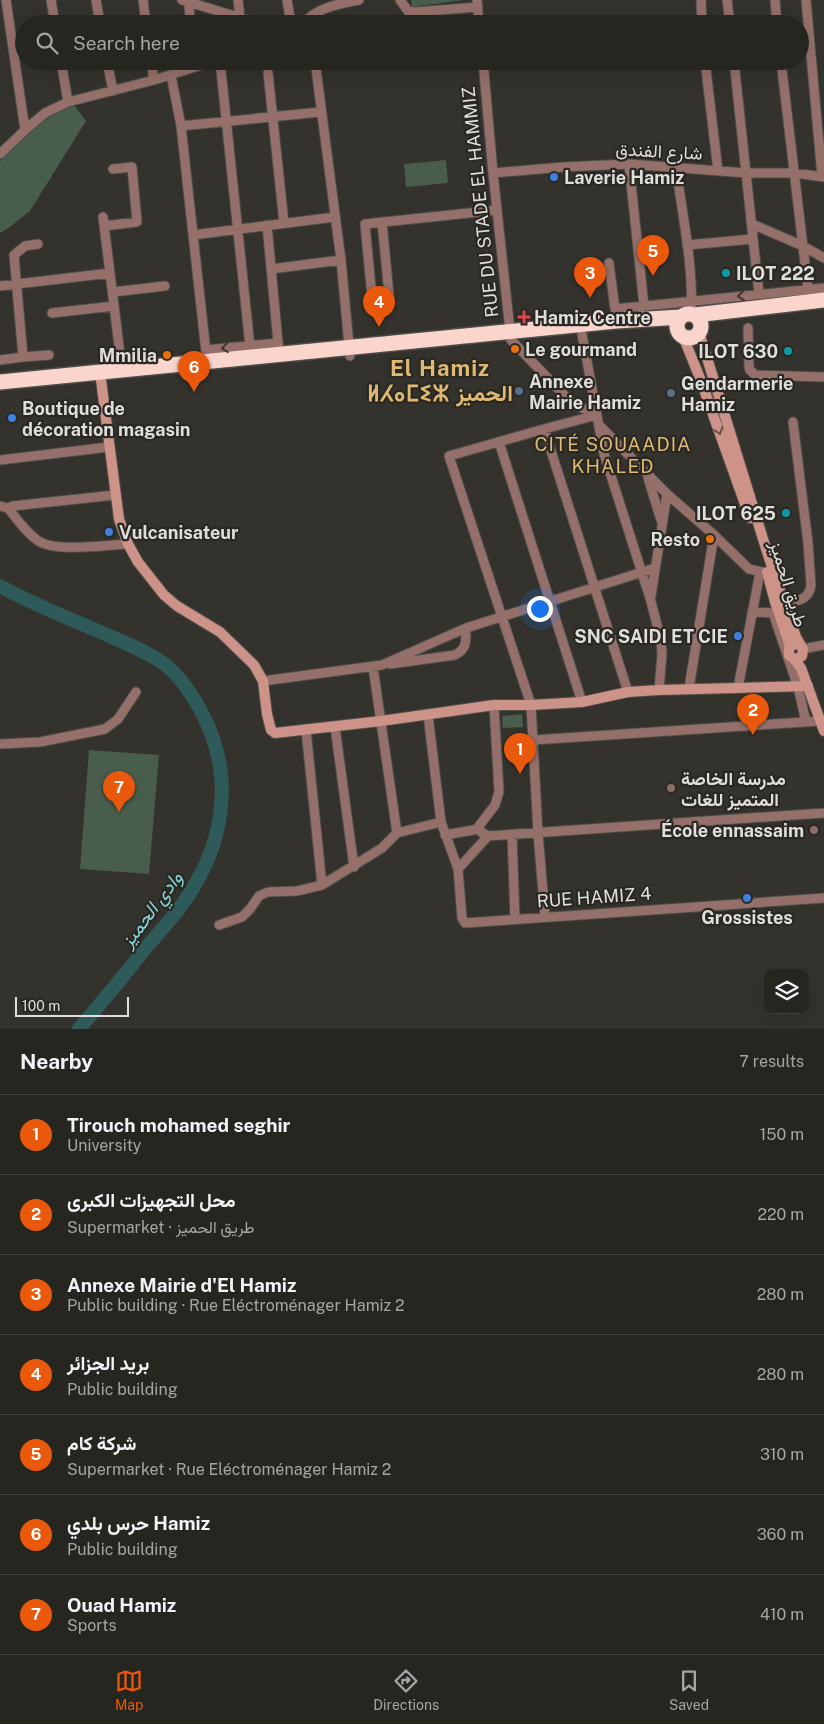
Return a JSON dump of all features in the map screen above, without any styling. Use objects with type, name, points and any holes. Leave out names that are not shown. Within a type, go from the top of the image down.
[{"type":"highway","points":[[0,382],[100,376],[350,352],[511,336],[616,321],[688,325],[715,312],[824,300]]},
{"type":"highway","points":[[511,336],[582,334],[637,327],[688,325],[716,318],[824,307]]},
{"type":"highway","points":[[0,390],[100,376],[122,370],[207,355],[278,348],[350,352]]},
{"type":"street","points":[[6,0],[15,65]]},
{"type":"street","points":[[52,0],[54,15]]},
{"type":"street","points":[[96,0],[98,15]]},
{"type":"street","points":[[142,0],[144,15]]},
{"type":"street","points":[[238,0],[240,15]]},
{"type":"street","points":[[287,0],[290,15]]},
{"type":"street","points":[[313,15],[335,3],[360,0]]},
{"type":"street","points":[[400,0],[408,11],[415,12],[478,4]]},
{"type":"street","points":[[700,0],[701,15]]},
{"type":"street","points":[[727,0],[729,15]]},
{"type":"street","points":[[775,0],[776,15]]},
{"type":"street","points":[[806,0],[808,15]]},
{"type":"street","points":[[189,15],[186,1],[230,15]]},
{"type":"street","points":[[809,25],[821,126],[823,176]]},
{"type":"street","points":[[16,70],[24,130]]},
{"type":"street","points":[[63,70],[68,102]]},
{"type":"street","points":[[109,70],[113,91]]},
{"type":"street","points":[[152,70],[154,80]]},
{"type":"street","points":[[0,154],[24,130],[45,113],[68,102],[154,80],[182,70]]},
{"type":"street","points":[[221,70],[250,351]]},
{"type":"street","points":[[316,70],[320,112],[342,260],[350,352]]},
{"type":"street","name":"RUE DU STADE EL HAMMIZ","points":[[484,70],[492,173],[511,336]]},
{"type":"street","points":[[706,70],[718,171]]},
{"type":"street","points":[[735,70],[759,294]]},
{"type":"street","points":[[782,70],[808,289]]},
{"type":"street","points":[[268,73],[284,223]]},
{"type":"street","points":[[171,75],[181,126],[207,355]]},
{"type":"street","points":[[181,126],[320,112]]},
{"type":"street","points":[[629,164],[644,306]]},
{"type":"street","name":"شارع الفندق","points":[[492,173],[563,166],[629,164],[746,173],[794,173],[823,176]]},
{"type":"street","points":[[113,169],[132,167],[137,222],[104,222],[122,370]]},
{"type":"street","points":[[676,167],[687,245],[688,325]]},
{"type":"street","points":[[382,222],[388,295],[372,297],[365,224],[382,222],[496,210]]},
{"type":"street","points":[[193,235],[336,217]]},
{"type":"street","points":[[752,224],[803,246],[824,258]]},
{"type":"street","points":[[266,225],[278,348]]},
{"type":"street","points":[[687,245],[753,239]]},
{"type":"street","points":[[23,357],[14,255],[24,246],[38,244]]},
{"type":"street","points":[[271,269],[342,260]]},
{"type":"street","points":[[609,263],[615,309],[644,306],[688,325],[759,294],[824,288]]},
{"type":"street","points":[[0,286],[110,273]]},
{"type":"street","points":[[112,292],[165,286]]},
{"type":"street","points":[[52,313],[114,306]]},
{"type":"street","points":[[616,321],[644,306]]},
{"type":"street","name":"طريق الحميز","points":[[688,325],[743,473],[823,723]]},
{"type":"street","name":"طريق الحميز","points":[[688,325],[757,536],[763,572],[776,613],[799,648]]},
{"type":"street","points":[[748,328],[749,367],[755,375],[824,377]]},
{"type":"street","points":[[582,334],[604,454],[650,598],[661,640],[662,654],[659,690]]},
{"type":"street","points":[[511,336],[566,398],[597,415]]},
{"type":"street","points":[[0,360],[48,355]]},
{"type":"street","points":[[100,376],[119,519],[128,544],[142,568],[164,595],[185,611],[220,632],[254,665],[263,681],[267,714],[273,732],[278,734],[494,705],[582,702],[628,692],[689,688],[803,687]]},
{"type":"street","points":[[544,917],[531,705],[450,456],[544,428],[597,415]]},
{"type":"street","points":[[784,604],[803,599],[810,591],[811,585],[808,543],[793,422]]},
{"type":"street","points":[[599,425],[647,475],[714,534],[749,569],[763,572],[752,612],[738,688]]},
{"type":"street","points":[[544,428],[628,692]]},
{"type":"street","points":[[498,442],[582,702]]},
{"type":"street","points":[[0,460],[109,447]]},
{"type":"street","points":[[647,475],[662,524]]},
{"type":"street","points":[[650,598],[667,494]]},
{"type":"street","points":[[4,507],[116,495]]},
{"type":"street","points":[[4,507],[40,542],[59,548],[128,544]]},
{"type":"street","points":[[689,688],[714,534]]},
{"type":"street","points":[[378,666],[466,628],[655,568]]},
{"type":"street","points":[[752,612],[776,613],[803,687],[823,723]]},
{"type":"street","points":[[263,681],[455,655],[465,648],[466,628]]},
{"type":"street","points":[[806,722],[800,666],[789,655],[788,650],[824,645]]},
{"type":"street","points":[[378,666],[381,721],[397,833]]},
{"type":"street","points":[[0,744],[40,742],[104,729],[118,719],[136,692]]},
{"type":"street","points":[[494,705],[499,792],[495,805],[480,822],[479,829],[484,835],[512,835],[824,813]]},
{"type":"street","points":[[428,715],[441,822],[458,870],[488,836]]},
{"type":"street","points":[[533,740],[806,722],[823,723]]},
{"type":"street","points":[[335,727],[354,867]]},
{"type":"street","points":[[306,730],[322,884]]},
{"type":"street","points":[[218,925],[242,917],[259,896],[268,892],[297,891],[322,884],[354,867],[382,848],[397,833],[441,822]]},
{"type":"street","points":[[445,835],[479,829]]},
{"type":"street","points":[[512,835],[515,919]]},
{"type":"street","name":"RUE HAMIZ 4","points":[[458,870],[462,918],[465,923],[824,898]]},
{"type":"green space","points":[[411,0],[464,0],[412,7]]},
{"type":"green space","points":[[74,105],[86,121],[30,211],[0,233],[0,161],[43,118]]},
{"type":"green space","points":[[446,160],[448,183],[406,187],[404,164]]},
{"type":"green space","points":[[522,714],[523,727],[503,728],[502,716]]},
{"type":"green space","points":[[89,750],[159,755],[149,874],[80,869]]},
{"type":"waterway","name":"وادي الحميز","points":[[0,586],[42,607],[142,650],[167,666],[181,680],[199,708],[209,727],[218,754],[221,772],[221,810],[206,864],[179,908],[79,1029]]},
{"type":"place","name":"Laverie Hamiz","points":[[554,177]]},
{"type":"place","name":"ILOT 222","points":[[726,273]]},
{"type":"place","name":"شركة كام","points":[[653,276]]},
{"type":"place","name":"Annexe Mairie d'El Hamiz","points":[[590,298]]},
{"type":"place","name":"Hamiz Centre","points":[[524,317]]},
{"type":"place","name":"بريد الجزائر","points":[[379,327]]},
{"type":"place","name":"Le gourmand","points":[[515,349]]},
{"type":"place","name":"ILOT 630","points":[[788,351]]},
{"type":"place","name":"Mmilia","points":[[167,355]]},
{"type":"place","name":"Annexe Mairie Hamiz","points":[[519,391]]},
{"type":"place","name":"حرس بلدي Hamiz","points":[[194,392]]},
{"type":"place","name":"Gendarmerie Hamiz","points":[[671,393]]},
{"type":"place","name":"Boutique de décoration magasin","points":[[12,418]]},
{"type":"place","name":"ILOT 625","points":[[786,513]]},
{"type":"place","name":"Vulcanisateur","points":[[109,532]]},
{"type":"place","name":"Resto","points":[[710,539]]},
{"type":"place","name":"SNC SAIDI ET CIE","points":[[738,636]]},
{"type":"place","name":"محل التجهيزات الكبرى","points":[[753,735]]},
{"type":"place","name":"Tirouch mohamed seghir","points":[[520,774]]},
{"type":"place","name":"مدرسة الخاصة المتميز للغات","points":[[671,788]]},
{"type":"place","name":"Ouad Hamiz","points":[[119,812]]},
{"type":"place","name":"École ennassaim","points":[[814,830]]},
{"type":"place","name":"Grossistes","points":[[747,898]]},
{"type":"district","name":"El Hamiz ⵍⵃⴰⵎⵉⵣ الحميز","points":[[440,380]]},
{"type":"district","name":"CITÉ SOUAADIA KHALED","points":[[613,455]]}]
